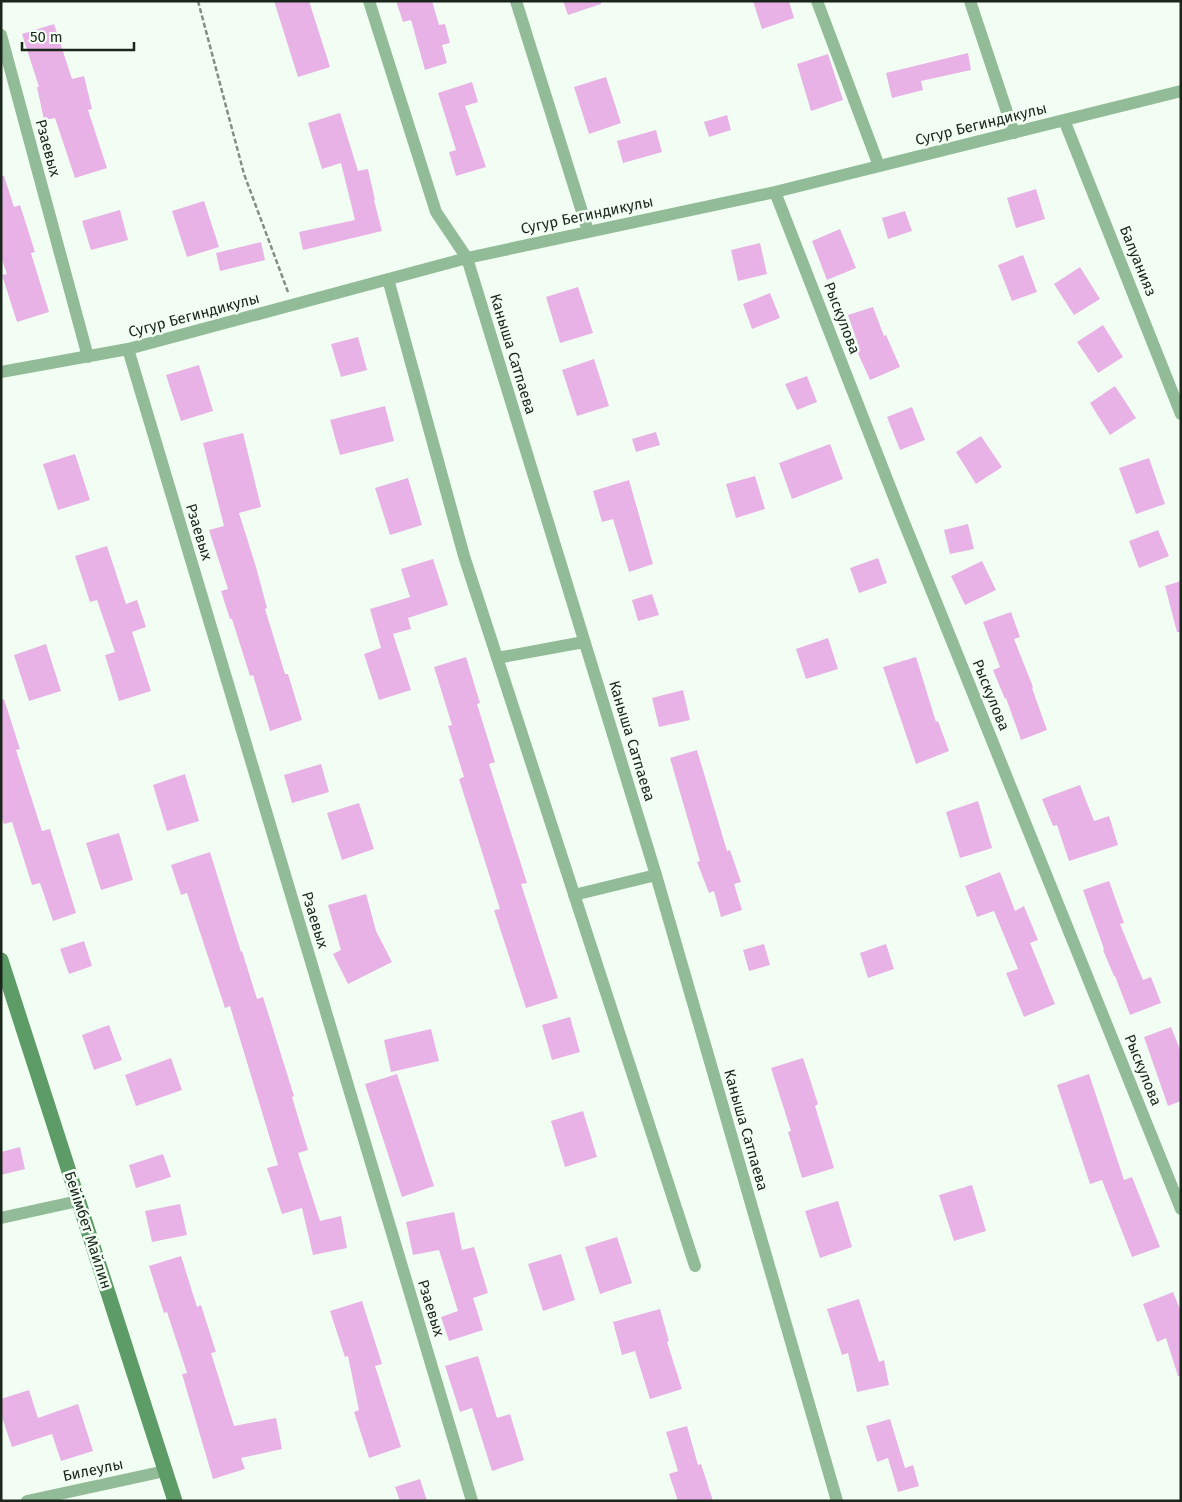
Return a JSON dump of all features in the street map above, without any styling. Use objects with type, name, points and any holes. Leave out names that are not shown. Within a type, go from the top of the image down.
[{"type":"street","name":"Каныша Сатпаева","points":[[369,1],[436,212],[467,258],[656,875],[837,1501]]},
{"type":"street","points":[[516,1],[588,232]]},
{"type":"street","points":[[817,1],[879,166]]},
{"type":"street","points":[[970,1],[1014,133]]},
{"type":"street","name":"Рзаевых","points":[[1,35],[88,357]]},
{"type":"street","name":"Сугур Бегиндикулы","points":[[1,372],[128,349],[467,258],[775,192],[1181,91]]},
{"type":"street","name":"Балуанияз","points":[[1064,120],[1181,414]]},
{"type":"street","name":"Рыскулова","points":[[775,192],[903,519],[1181,1209]]},
{"type":"street","points":[[388,279],[464,556],[696,1266]]},
{"type":"street","name":"Рзаевых","points":[[128,349],[472,1501]]},
{"type":"street","points":[[497,658],[584,642]]},
{"type":"street","points":[[574,895],[656,875]]},
{"type":"street","name":"Бейімбет Майлин","points":[[1,960],[175,1501]]},
{"type":"street","points":[[1,1218],[78,1201]]},
{"type":"street","name":"Билеулы","points":[[27,1501],[165,1471]]},
{"type":"path","points":[[198,1],[244,174],[293,305]]},
{"type":"building","points":[[274,1],[309,1],[330,67],[298,77]]},
{"type":"building","points":[[396,1],[432,1],[439,25],[445,24],[450,43],[442,45],[447,63],[425,70],[411,20],[403,22]]},
{"type":"building","points":[[563,1],[601,1],[601,4],[568,15]]},
{"type":"building","points":[[753,1],[789,1],[794,18],[762,29]]},
{"type":"building","points":[[54,24],[72,79],[84,76],[92,109],[88,110],[107,168],[75,178],[55,118],[44,120],[37,87],[39,87],[22,34]]},
{"type":"building","points":[[968,53],[971,70],[921,81],[923,90],[892,98],[886,73]]},
{"type":"building","points":[[828,54],[843,100],[811,111],[797,64]]},
{"type":"building","points":[[606,77],[621,123],[589,134],[574,87]]},
{"type":"building","points":[[472,82],[478,102],[465,106],[486,167],[456,176],[449,152],[456,150],[438,93]]},
{"type":"building","points":[[340,113],[358,171],[368,169],[382,231],[303,250],[299,232],[355,220],[341,163],[322,169],[308,123]]},
{"type":"building","points":[[727,115],[731,130],[709,137],[704,122]]},
{"type":"building","points":[[656,130],[662,152],[623,163],[617,141]]},
{"type":"building","points":[[1,176],[4,176],[14,207],[20,205],[35,252],[31,253],[49,312],[17,322],[2,275],[7,274],[1,257]]},
{"type":"building","points":[[1036,189],[1045,219],[1016,228],[1007,198]]},
{"type":"building","points":[[204,201],[219,247],[187,257],[172,211]]},
{"type":"building","points":[[120,210],[128,240],[91,250],[82,221]]},
{"type":"building","points":[[905,211],[912,231],[888,239],[882,218]]},
{"type":"building","points":[[840,229],[856,268],[827,280],[812,241]]},
{"type":"building","points":[[261,242],[265,260],[220,271],[216,253]]},
{"type":"building","points":[[760,243],[767,274],[738,281],[731,250]]},
{"type":"building","points":[[1023,255],[1037,292],[1012,301],[998,265]]},
{"type":"building","points":[[1080,267],[1100,299],[1074,315],[1054,284]]},
{"type":"building","points":[[578,287],[593,333],[560,343],[546,297]]},
{"type":"building","points":[[770,293],[780,318],[752,329],[743,304]]},
{"type":"building","points":[[873,307],[884,336],[886,335],[900,367],[870,380],[856,349],[859,347],[848,315]]},
{"type":"building","points":[[1103,325],[1123,357],[1098,373],[1077,342]]},
{"type":"building","points":[[358,337],[367,370],[341,377],[331,344]]},
{"type":"building","points":[[594,359],[609,406],[577,416],[562,370]]},
{"type":"building","points":[[199,365],[213,411],[181,421],[166,375]]},
{"type":"building","points":[[807,376],[817,402],[797,410],[785,384]]},
{"type":"building","points":[[1115,386],[1136,418],[1110,435],[1090,403]]},
{"type":"building","points":[[385,406],[394,441],[340,455],[330,420]]},
{"type":"building","points":[[912,407],[925,440],[900,450],[887,417]]},
{"type":"building","points":[[656,432],[660,445],[636,452],[632,439]]},
{"type":"building","points":[[243,433],[261,507],[239,513],[256,567],[267,608],[265,609],[285,674],[288,674],[302,720],[270,731],[253,675],[250,676],[221,591],[228,589],[209,530],[224,526],[203,443]]},
{"type":"building","points":[[981,436],[1002,467],[976,484],[956,452]]},
{"type":"building","points":[[830,444],[843,479],[792,499],[779,463]]},
{"type":"building","points":[[75,454],[90,500],[58,510],[43,464]]},
{"type":"building","points":[[1149,458],[1165,504],[1136,514],[1119,468]]},
{"type":"building","points":[[755,476],[765,509],[736,518],[726,484]]},
{"type":"building","points":[[408,478],[422,525],[390,535],[375,488]]},
{"type":"building","points":[[629,480],[653,564],[629,572],[613,519],[602,522],[593,491]]},
{"type":"building","points":[[968,524],[974,549],[950,554],[944,530]]},
{"type":"building","points":[[1158,530],[1169,556],[1139,568],[1129,541]]},
{"type":"building","points":[[107,546],[126,604],[137,600],[146,627],[132,632],[151,691],[119,701],[105,655],[115,652],[97,600],[90,602],[75,556]]},
{"type":"building","points":[[878,558],[887,583],[859,593],[850,568]]},
{"type":"building","points":[[433,559],[448,605],[408,618],[411,629],[393,634],[411,690],[379,700],[364,654],[381,648],[370,609],[410,597],[401,569]]},
{"type":"building","points":[[982,561],[996,590],[965,605],[951,576]]},
{"type":"building","points":[[1181,581],[1181,632],[1177,632],[1165,586]]},
{"type":"building","points":[[652,594],[659,615],[638,621],[632,600]]},
{"type":"building","points":[[1011,612],[1020,637],[1014,639],[1047,730],[1021,740],[1006,698],[993,670],[1000,667],[983,622]]},
{"type":"building","points":[[828,638],[838,669],[806,679],[796,649]]},
{"type":"building","points":[[46,644],[61,691],[29,701],[14,655]]},
{"type":"building","points":[[466,657],[480,703],[477,704],[495,762],[489,764],[527,883],[521,884],[558,998],[526,1008],[494,910],[500,909],[459,779],[464,777],[448,726],[452,725],[434,667]]},
{"type":"building","points":[[916,657],[936,722],[938,721],[949,751],[916,764],[883,667]]},
{"type":"building","points":[[683,690],[690,720],[659,727],[652,698]]},
{"type":"building","points":[[4,699],[20,749],[16,750],[42,831],[50,829],[76,913],[53,921],[40,883],[32,885],[12,822],[4,824],[1,816],[1,700]]},
{"type":"building","points":[[697,750],[727,851],[730,850],[741,882],[734,884],[742,910],[721,917],[714,891],[709,893],[697,862],[700,861],[670,758]]},
{"type":"building","points":[[321,764],[329,792],[292,803],[284,775]]},
{"type":"building","points":[[185,774],[199,821],[167,831],[153,785]]},
{"type":"building","points":[[1080,785],[1094,821],[1109,816],[1118,845],[1069,861],[1057,825],[1053,826],[1042,799]]},
{"type":"building","points":[[978,801],[992,848],[960,858],[946,812]]},
{"type":"building","points":[[359,803],[374,849],[342,860],[327,813]]},
{"type":"building","points":[[119,833],[133,880],[101,890],[86,843]]},
{"type":"building","points":[[210,852],[257,999],[263,997],[294,1096],[292,1097],[308,1150],[298,1153],[320,1221],[341,1216],[347,1248],[313,1255],[302,1208],[282,1214],[267,1168],[278,1165],[230,1006],[225,1008],[187,893],[181,895],[171,865]]},
{"type":"building","points":[[1000,872],[1015,911],[1024,906],[1038,940],[1030,943],[1055,1004],[1024,1017],[1006,973],[1018,969],[994,911],[977,917],[965,886]]},
{"type":"building","points":[[1109,881],[1124,923],[1120,924],[1143,980],[1151,977],[1161,1003],[1130,1015],[1103,950],[1083,890]]},
{"type":"building","points":[[366,894],[376,931],[392,962],[348,984],[333,954],[341,950],[328,905]]},
{"type":"building","points":[[84,941],[92,966],[69,974],[60,949]]},
{"type":"building","points":[[764,944],[770,965],[749,971],[743,950]]},
{"type":"building","points":[[886,944],[894,969],[868,978],[860,953]]},
{"type":"building","points":[[570,1017],[580,1052],[552,1060],[542,1025]]},
{"type":"building","points":[[109,1025],[122,1060],[94,1070],[82,1035]]},
{"type":"building","points":[[1171,1027],[1181,1052],[1181,1101],[1168,1106],[1144,1037]]},
{"type":"building","points":[[431,1029],[439,1061],[391,1072],[384,1040]]},
{"type":"building","points":[[171,1058],[182,1090],[136,1106],[125,1075]]},
{"type":"building","points":[[803,1058],[818,1104],[815,1106],[834,1168],[802,1178],[788,1132],[791,1131],[771,1068]]},
{"type":"building","points":[[397,1074],[434,1186],[402,1197],[365,1084]]},
{"type":"building","points":[[1089,1074],[1124,1180],[1132,1177],[1160,1247],[1132,1257],[1102,1180],[1090,1184],[1057,1085]]},
{"type":"building","points":[[583,1111],[597,1157],[565,1167],[551,1121]]},
{"type":"building","points":[[20,1147],[25,1169],[1,1175],[1,1152]]},
{"type":"building","points":[[163,1154],[171,1177],[136,1188],[129,1165]]},
{"type":"building","points":[[972,1185],[986,1231],[954,1241],[939,1195]]},
{"type":"building","points":[[838,1201],[852,1247],[820,1258],[805,1211]]},
{"type":"building","points":[[180,1204],[187,1235],[152,1242],[145,1211]]},
{"type":"building","points":[[454,1212],[462,1250],[474,1247],[488,1293],[473,1298],[483,1330],[449,1341],[441,1317],[458,1311],[439,1250],[413,1255],[406,1222]]},
{"type":"building","points":[[617,1237],[632,1283],[600,1294],[585,1247]]},
{"type":"building","points":[[561,1254],[575,1300],[543,1311],[528,1264]]},
{"type":"building","points":[[181,1256],[197,1307],[201,1305],[216,1352],[211,1353],[234,1426],[276,1418],[282,1449],[241,1458],[245,1469],[213,1479],[182,1374],[187,1373],[167,1312],[164,1313],[149,1266]]},
{"type":"building","points":[[1173,1292],[1181,1312],[1181,1376],[1178,1376],[1166,1338],[1157,1342],[1143,1304]]},
{"type":"building","points":[[859,1299],[879,1362],[884,1360],[889,1385],[857,1392],[848,1353],[842,1355],[827,1309]]},
{"type":"building","points":[[362,1301],[382,1364],[375,1366],[401,1447],[369,1458],[354,1412],[359,1410],[348,1356],[345,1357],[330,1311]]},
{"type":"building","points":[[660,1309],[669,1341],[667,1342],[682,1389],[650,1399],[635,1351],[622,1355],[613,1322]]},
{"type":"building","points":[[478,1356],[497,1418],[510,1414],[524,1460],[492,1471],[472,1408],[460,1412],[445,1366]]},
{"type":"building","points":[[29,1390],[38,1418],[78,1404],[93,1451],[61,1461],[52,1434],[12,1447],[1,1414],[1,1399]]},
{"type":"building","points":[[890,1419],[905,1468],[913,1465],[919,1486],[898,1492],[888,1458],[877,1462],[866,1426]]},
{"type":"building","points":[[687,1426],[698,1465],[701,1464],[713,1501],[678,1501],[669,1474],[678,1471],[666,1432]]},
{"type":"building","points":[[420,1479],[427,1501],[400,1501],[395,1487]]}]
